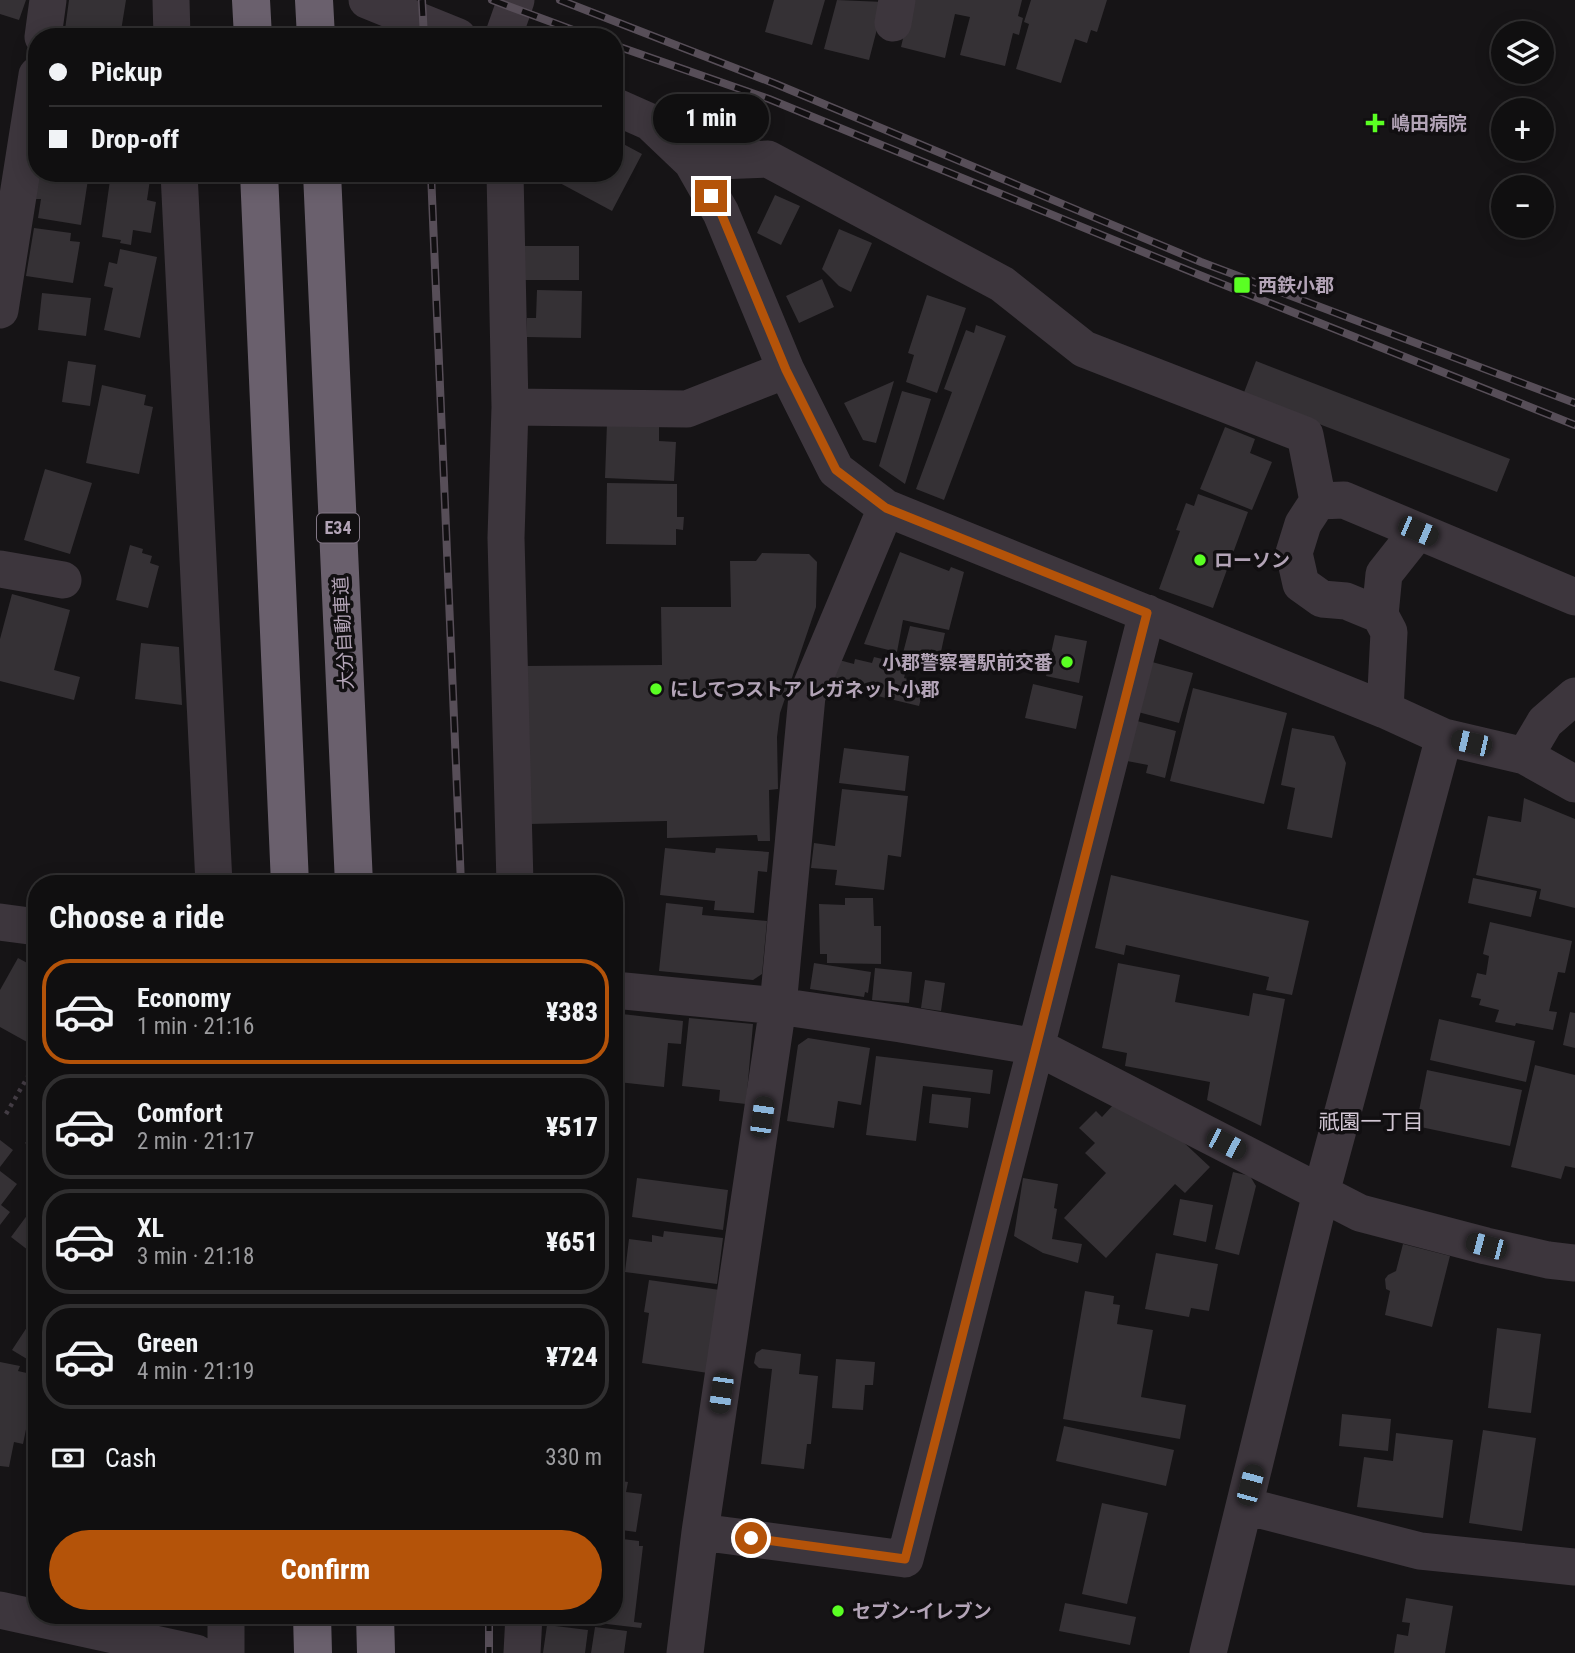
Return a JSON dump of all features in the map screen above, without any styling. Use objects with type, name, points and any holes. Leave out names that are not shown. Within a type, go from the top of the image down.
[{"type":"highway","points":[[251,0],[253,28]]},
{"type":"highway","points":[[314,0],[316,28]]},
{"type":"highway","points":[[259,182],[290,875]]},
{"type":"highway","name":"大分自動車道","points":[[322,182],[354,875]]},
{"type":"highway","points":[[312,1624],[313,1653]]},
{"type":"highway","points":[[375,1624],[376,1653]]},
{"type":"street","points":[[44,28],[48,0]]},
{"type":"street","points":[[171,0],[172,28]]},
{"type":"street","points":[[367,0],[436,28]]},
{"type":"street","points":[[506,28],[516,0]]},
{"type":"street","points":[[623,110],[650,122],[692,162],[721,213],[786,370],[836,470],[886,508],[1385,710],[1444,737],[1525,756],[1575,784]]},
{"type":"street","points":[[0,310],[7,212],[28,116]]},
{"type":"street","points":[[692,162],[768,159],[1002,284],[1084,349],[1305,435],[1318,501],[1303,524],[1294,553],[1301,584],[1322,599],[1346,601],[1380,615]]},
{"type":"street","points":[[179,182],[214,875]]},
{"type":"street","points":[[505,182],[510,407],[506,538],[515,875]]},
{"type":"street","points":[[510,407],[687,409],[786,370]]},
{"type":"street","points":[[1318,501],[1344,500],[1575,597]]},
{"type":"street","points":[[685,1653],[700,1532],[778,1006],[807,696],[886,508]]},
{"type":"street","points":[[1385,710],[1389,632],[1380,615],[1384,574],[1418,531]]},
{"type":"street","points":[[0,569],[63,580]]},
{"type":"street","points":[[700,1532],[905,1559],[1147,613]]},
{"type":"street","points":[[1525,756],[1545,722],[1575,696]]},
{"type":"street","points":[[1208,1653],[1321,1193],[1444,737]]},
{"type":"street","points":[[0,922],[28,927]]},
{"type":"street","points":[[623,991],[778,1006],[1037,1047],[1360,1213],[1486,1246],[1575,1263]]},
{"type":"street","points":[[1245,1506],[1420,1551],[1575,1567]]},
{"type":"street","points":[[0,1610],[28,1616]]},
{"type":"street","points":[[64,1624],[197,1653]]},
{"type":"street","points":[[226,1624],[226,1653]]},
{"type":"street","points":[[522,1653],[524,1624]]},
{"type":"path","points":[[6,1114],[28,1076]]},
{"type":"building","points":[[0,0],[26,0],[19,20],[0,14]]},
{"type":"building","points":[[69,0],[126,0],[121,28],[65,28]]},
{"type":"building","points":[[774,0],[825,0],[812,45],[765,32]]},
{"type":"building","points":[[837,0],[884,2],[869,60],[824,49]]},
{"type":"building","points":[[912,0],[1022,0],[1018,16],[1023,18],[1019,35],[1013,33],[1005,66],[960,55],[970,17],[955,14],[945,58],[901,47]]},
{"type":"building","points":[[1031,0],[1107,0],[1097,32],[1091,30],[1087,43],[1075,39],[1061,83],[1016,69],[1029,24],[1024,22]]},
{"type":"building","points":[[623,144],[642,154],[612,211],[558,182],[623,182]]},
{"type":"building","points":[[36,182],[88,182],[81,225],[38,218],[41,199],[34,199]]},
{"type":"building","points":[[110,182],[150,182],[147,200],[156,202],[151,233],[133,230],[131,245],[120,243],[121,240],[102,237]]},
{"type":"building","points":[[775,195],[800,206],[781,245],[757,233]]},
{"type":"building","points":[[34,228],[71,233],[70,241],[80,242],[73,283],[26,276]]},
{"type":"building","points":[[839,229],[872,243],[851,292],[839,286],[822,269]]},
{"type":"building","points":[[522,246],[579,246],[579,280],[522,280]]},
{"type":"building","points":[[120,249],[157,257],[140,338],[104,330],[113,288],[104,286],[109,262],[117,264]]},
{"type":"building","points":[[822,279],[834,307],[799,323],[786,296]]},
{"type":"building","points":[[537,290],[582,291],[581,338],[527,337],[527,318],[536,318]]},
{"type":"building","points":[[42,293],[91,298],[86,336],[38,330]]},
{"type":"building","points":[[927,295],[966,308],[937,393],[906,382],[914,355],[908,353]]},
{"type":"building","points":[[976,325],[1006,336],[944,500],[916,489],[952,392],[944,389],[966,330],[974,333]]},
{"type":"building","points":[[68,361],[96,365],[90,406],[62,402]]},
{"type":"building","points":[[1256,361],[1510,459],[1497,492],[1243,395]]},
{"type":"building","points":[[894,381],[876,443],[863,440],[844,403]]},
{"type":"building","points":[[102,385],[146,395],[144,405],[153,407],[139,474],[86,463]]},
{"type":"building","points":[[902,391],[931,399],[905,484],[879,466]]},
{"type":"building","points":[[607,423],[659,425],[659,441],[676,442],[674,481],[605,478]]},
{"type":"building","points":[[1225,427],[1255,439],[1250,453],[1272,462],[1252,510],[1200,489]]},
{"type":"building","points":[[45,469],[92,483],[70,554],[24,540]]},
{"type":"building","points":[[607,483],[677,484],[677,517],[684,517],[683,530],[676,529],[676,545],[606,544]]},
{"type":"building","name":"ローソン","points":[[1198,494],[1248,512],[1213,608],[1159,589],[1180,531],[1176,530],[1186,503],[1194,506]]},
{"type":"building","points":[[130,545],[143,549],[142,553],[152,556],[150,563],[159,566],[148,608],[116,600]]},
{"type":"building","points":[[900,552],[949,571],[951,567],[964,572],[949,630],[903,620],[897,652],[864,644]]},
{"type":"building","name":"にしてつストア レガネット小郡","points":[[762,553],[809,554],[817,562],[816,607],[780,713],[777,737],[778,789],[769,790],[770,841],[758,841],[757,835],[667,838],[667,821],[528,824],[522,666],[662,665],[661,607],[731,607],[730,561],[756,561]]},
{"type":"building","points":[[12,594],[70,610],[54,670],[80,677],[74,700],[0,681],[0,639]]},
{"type":"building","points":[[910,626],[945,633],[939,661],[903,653]]},
{"type":"building","points":[[1055,635],[1087,641],[1079,683],[1046,676]]},
{"type":"building","points":[[141,643],[179,647],[182,705],[135,699]]},
{"type":"building","points":[[874,657],[907,665],[904,678],[925,684],[919,706],[832,685],[839,660],[854,664],[855,659],[872,663]]},
{"type":"building","points":[[1152,662],[1193,673],[1179,723],[1138,712]]},
{"type":"building","points":[[1033,684],[1083,696],[1076,729],[1025,718]]},
{"type":"building","points":[[1193,688],[1287,713],[1264,804],[1170,781]]},
{"type":"building","points":[[1137,721],[1176,731],[1165,778],[1146,773],[1148,765],[1127,761]]},
{"type":"building","points":[[1292,728],[1334,736],[1346,763],[1332,838],[1287,829],[1295,788],[1281,785]]},
{"type":"building","points":[[844,748],[909,756],[905,791],[839,783]]},
{"type":"building","points":[[842,789],[908,796],[901,857],[888,855],[884,890],[835,885],[837,870],[811,868],[814,843],[835,846]]},
{"type":"building","points":[[1524,798],[1575,819],[1575,908],[1539,899],[1541,889],[1476,875],[1488,816],[1521,822]]},
{"type":"building","points":[[665,848],[715,853],[716,848],[769,852],[767,872],[758,871],[754,913],[714,910],[715,901],[660,895]]},
{"type":"building","points":[[1111,875],[1309,921],[1292,995],[1266,990],[1269,977],[1126,945],[1124,955],[1095,948]]},
{"type":"building","points":[[1473,878],[1537,891],[1531,917],[1468,903]]},
{"type":"building","points":[[845,898],[873,898],[874,926],[881,926],[881,964],[827,963],[827,954],[820,954],[819,904],[845,905]]},
{"type":"building","points":[[666,903],[703,907],[702,915],[767,921],[762,974],[753,980],[659,971]]},
{"type":"building","points":[[1490,922],[1572,941],[1565,973],[1558,972],[1549,1011],[1557,1012],[1553,1030],[1495,1022],[1499,1010],[1479,1005],[1481,999],[1471,997],[1477,973],[1486,975],[1489,956],[1483,954]]},
{"type":"building","points":[[18,958],[28,963],[27,1042],[0,1027],[0,990]]},
{"type":"building","points":[[814,963],[871,972],[868,993],[865,992],[864,997],[810,989]]},
{"type":"building","points":[[1118,963],[1180,975],[1175,1002],[1249,1016],[1253,993],[1285,999],[1261,1126],[1207,1100],[1210,1082],[1125,1066],[1127,1053],[1102,1048]]},
{"type":"building","points":[[875,968],[912,972],[909,1003],[872,1000]]},
{"type":"building","points":[[925,980],[945,983],[941,1011],[921,1008]]},
{"type":"building","points":[[1570,1012],[1575,1013],[1575,1048],[1563,1045]]},
{"type":"building","points":[[623,1014],[683,1021],[681,1044],[668,1043],[664,1087],[623,1083]]},
{"type":"building","points":[[689,1018],[753,1024],[746,1104],[719,1101],[720,1090],[682,1086]]},
{"type":"building","points":[[1439,1019],[1535,1041],[1526,1082],[1430,1060]]},
{"type":"building","points":[[808,1038],[870,1048],[861,1105],[838,1101],[834,1128],[787,1121],[798,1045]]},
{"type":"building","points":[[876,1056],[993,1070],[990,1094],[923,1086],[916,1141],[866,1135]]},
{"type":"building","points":[[1535,1065],[1575,1075],[1575,1168],[1565,1166],[1561,1179],[1511,1167]]},
{"type":"building","points":[[1427,1070],[1522,1090],[1510,1146],[1416,1126]]},
{"type":"building","points":[[932,1094],[971,1098],[968,1128],[929,1123]]},
{"type":"building","points":[[1113,1105],[1180,1139],[1210,1167],[1185,1193],[1175,1184],[1106,1258],[1064,1218],[1106,1173],[1085,1153],[1095,1143],[1079,1128],[1096,1111],[1102,1117]]},
{"type":"building","points":[[0,1140],[13,1150],[0,1167]]},
{"type":"building","points":[[0,1171],[17,1184],[1,1205],[10,1212],[0,1225]]},
{"type":"building","points":[[1233,1172],[1250,1176],[1256,1186],[1239,1255],[1215,1249]]},
{"type":"building","points":[[637,1178],[728,1190],[723,1230],[632,1217]]},
{"type":"building","points":[[1023,1178],[1058,1184],[1052,1239],[1082,1244],[1078,1263],[1043,1253],[1014,1236]]},
{"type":"building","points":[[1180,1199],[1213,1205],[1206,1242],[1173,1235]]},
{"type":"building","points":[[28,1214],[28,1250],[11,1237]]},
{"type":"building","points":[[664,1231],[723,1238],[717,1284],[625,1272],[629,1239],[652,1242],[652,1235],[663,1237]]},
{"type":"building","points":[[1403,1244],[1450,1256],[1432,1327],[1385,1315],[1390,1291],[1386,1289],[1385,1279],[1396,1271]]},
{"type":"building","points":[[1156,1253],[1218,1264],[1209,1311],[1191,1308],[1189,1317],[1145,1309]]},
{"type":"building","points":[[649,1280],[720,1290],[708,1373],[642,1363],[649,1313],[644,1312]]},
{"type":"building","points":[[1085,1291],[1114,1296],[1113,1304],[1120,1305],[1117,1324],[1153,1330],[1141,1397],[1186,1405],[1180,1439],[1063,1419]]},
{"type":"building","points":[[28,1326],[28,1359],[12,1350]]},
{"type":"building","points":[[1497,1328],[1541,1334],[1531,1413],[1488,1408]]},
{"type":"building","points":[[762,1349],[801,1354],[799,1374],[818,1376],[811,1444],[807,1444],[804,1469],[761,1464],[772,1369],[759,1368],[754,1363],[756,1353]]},
{"type":"building","points":[[836,1359],[875,1362],[873,1385],[865,1385],[863,1410],[832,1408]]},
{"type":"building","points":[[0,1362],[20,1366],[18,1371],[28,1373],[28,1420],[23,1444],[14,1442],[9,1467],[0,1466]]},
{"type":"building","points":[[1342,1414],[1391,1419],[1388,1451],[1339,1446]]},
{"type":"building","points":[[1064,1426],[1174,1450],[1166,1486],[1056,1461]]},
{"type":"building","points":[[1483,1430],[1536,1438],[1522,1531],[1469,1523]]},
{"type":"building","points":[[1396,1433],[1453,1440],[1443,1518],[1357,1507],[1364,1457],[1393,1461]]},
{"type":"building","points":[[623,1481],[628,1482],[626,1492],[642,1494],[636,1532],[623,1530]]},
{"type":"building","points":[[1102,1503],[1148,1513],[1127,1604],[1082,1594]]},
{"type":"building","points":[[623,1539],[639,1541],[639,1546],[643,1546],[634,1622],[642,1623],[641,1628],[607,1624],[623,1624]]},
{"type":"building","points":[[1406,1598],[1453,1606],[1445,1653],[1394,1653],[1397,1634],[1408,1636],[1410,1623],[1402,1622]]},
{"type":"building","points":[[1065,1603],[1136,1617],[1130,1645],[1059,1631]]},
{"type":"building","points":[[547,1625],[588,1630],[585,1653],[543,1653]]},
{"type":"building","points":[[595,1627],[627,1631],[624,1653],[591,1653]]},
{"type":"railway","points":[[422,0],[424,28]]},
{"type":"railway","points":[[492,0],[568,28]]},
{"type":"railway","points":[[560,0],[776,84],[1201,262],[1575,403]]},
{"type":"railway","points":[[623,48],[769,99],[1575,425]]},
{"type":"railway","points":[[431,182],[461,875]]},
{"type":"railway","points":[[489,1624],[489,1653]]},
{"type":"place","name":"嶋田病院","points":[[1375,123]]},
{"type":"place","name":"西鉄小郡","points":[[1242,285]]},
{"type":"place","name":"ローソン","points":[[1200,560]]},
{"type":"place","name":"小郡警察署駅前交番","points":[[1067,662]]},
{"type":"place","name":"にしてつストア レガネット小郡","points":[[656,689]]},
{"type":"place","name":"セブン-イレブン","points":[[838,1611]]},
{"type":"district","name":"祇園一丁目","points":[[1371,1122]]},
{"type":"route","points":[[711,196],[721,213],[786,370],[836,470],[886,508],[1147,613],[905,1559],[751,1538]]}]
